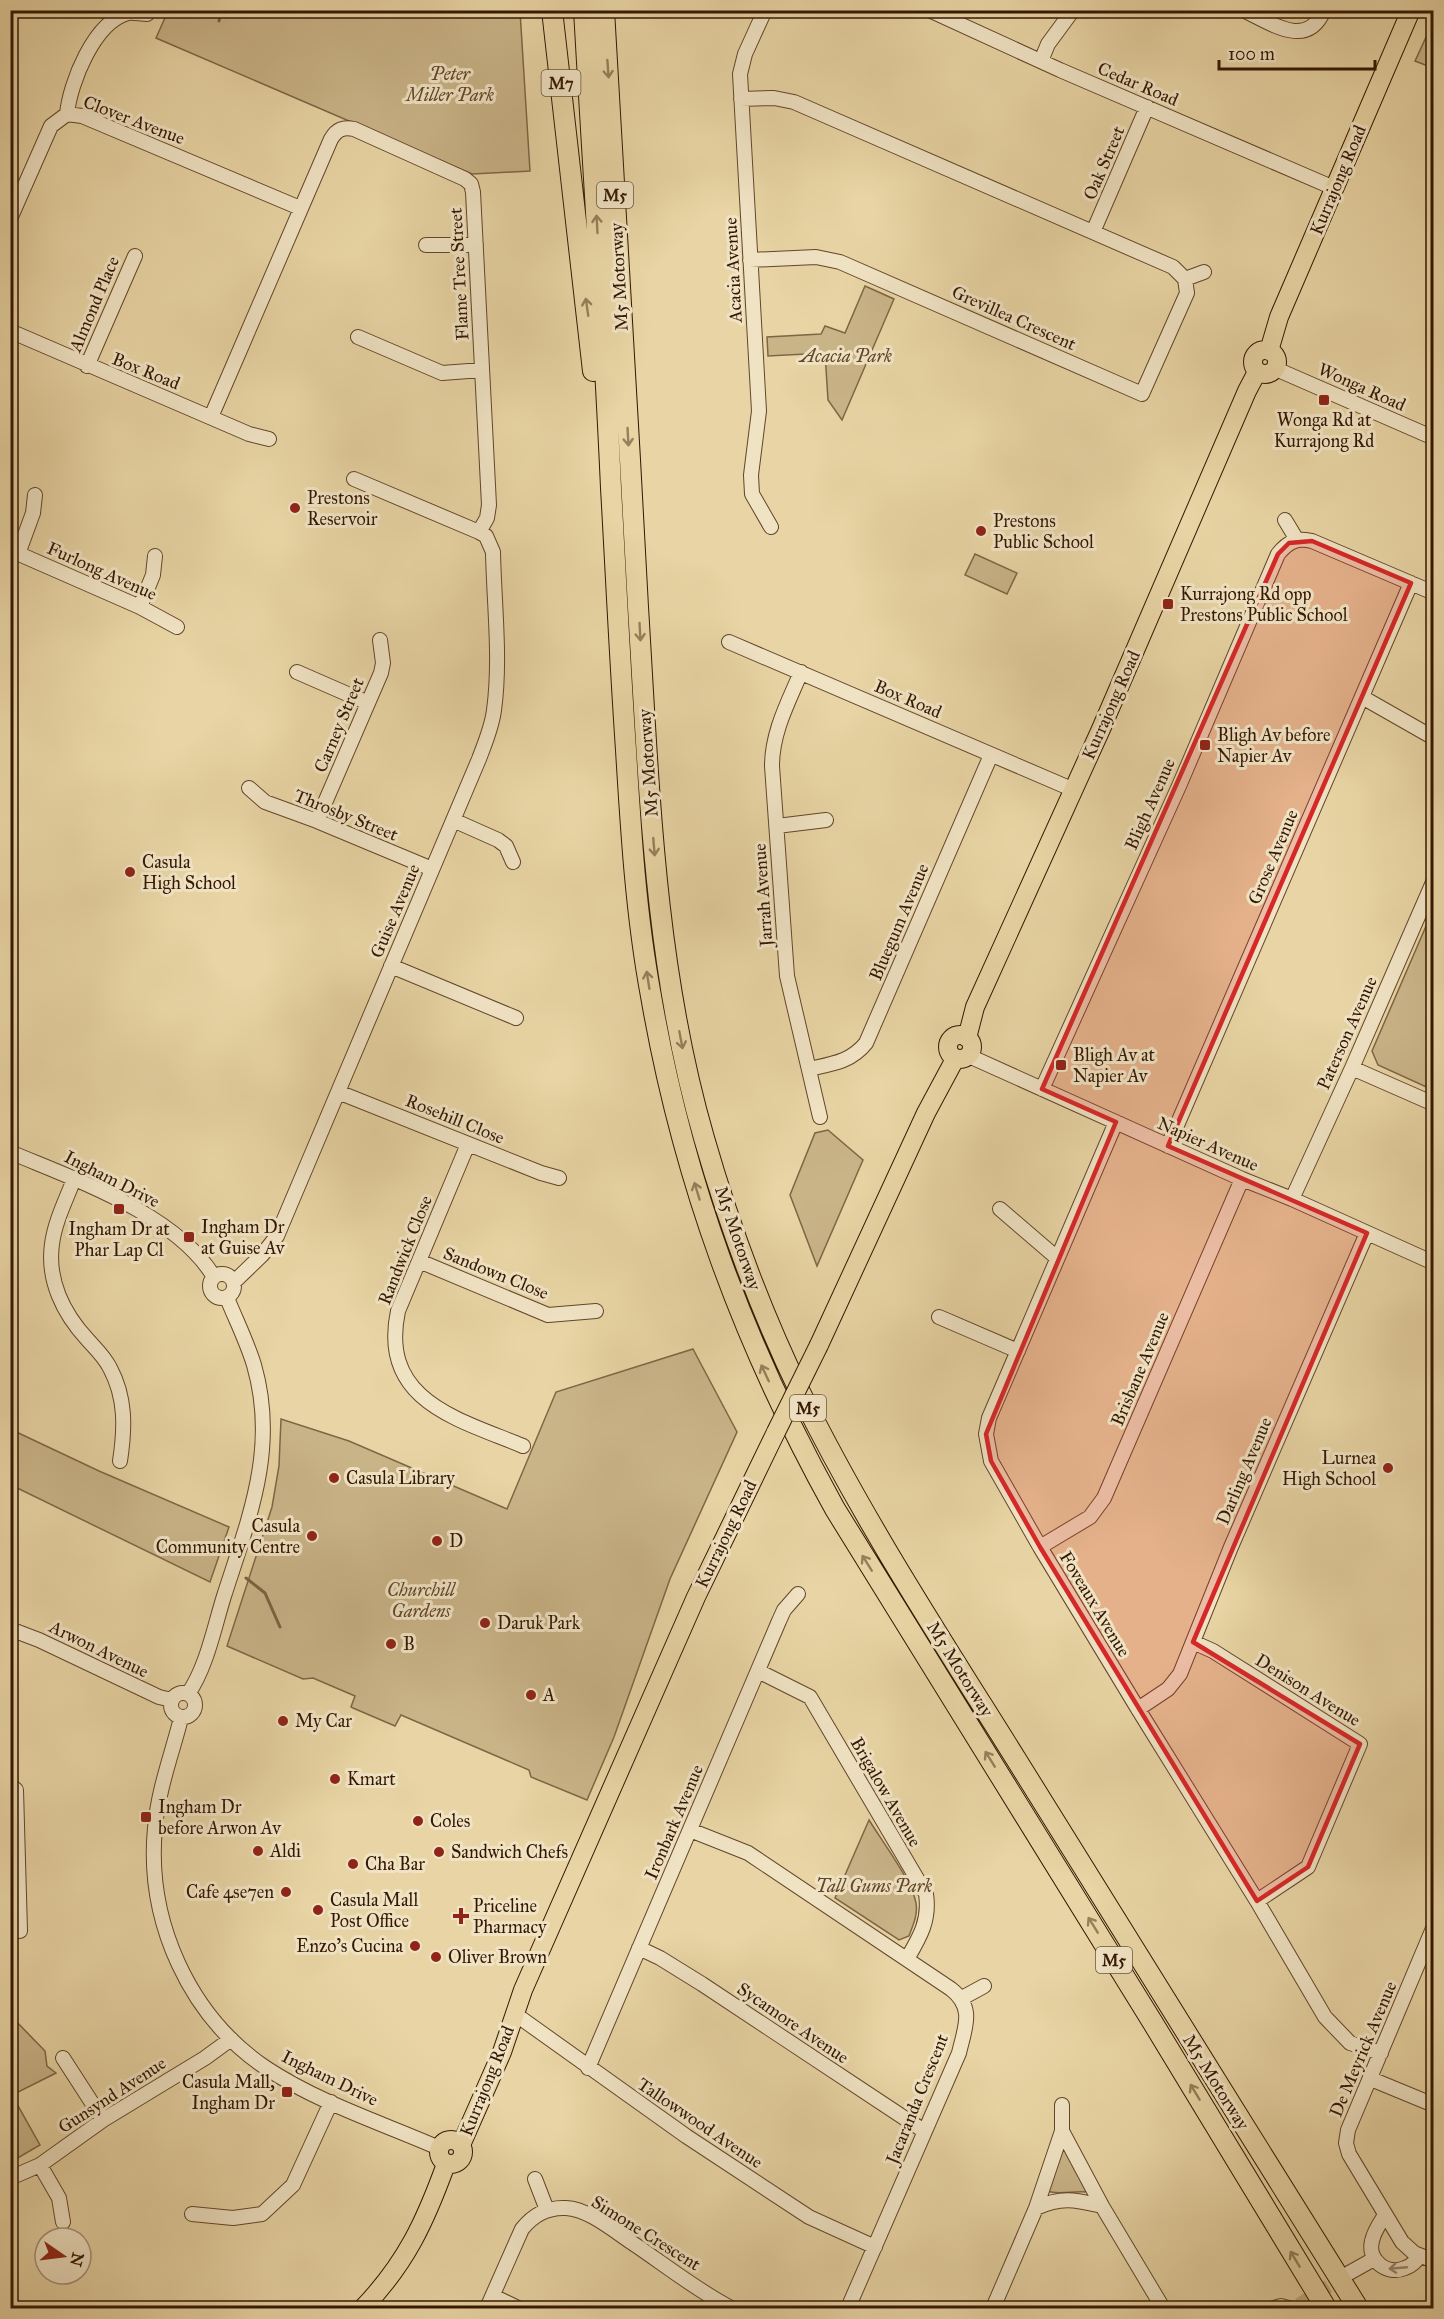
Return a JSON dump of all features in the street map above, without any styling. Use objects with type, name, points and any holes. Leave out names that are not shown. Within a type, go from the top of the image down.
[{"type":"highway","points":[[550,10],[589,327],[619,637]]},
{"type":"highway","name":"M5 Motorway","points":[[584,10],[604,324],[619,637],[634,874],[650,995],[674,1107],[714,1244],[745,1328],[798,1443],[860,1552],[1147,2013],[1326,2308]]},
{"type":"highway","name":"M5 Motorway","points":[[604,10],[648,776],[662,926],[672,992],[692,1091],[728,1212],[759,1299],[798,1388],[878,1534],[1358,2308]]},
{"type":"main road","name":"Kurrajong Road","points":[[1269,351],[1279,317],[1411,10]]},
{"type":"main road","points":[[1259,351],[1269,351],[1276,358],[1276,369],[1266,375],[1257,372],[1252,364],[1253,357],[1259,351]]},
{"type":"main road","name":"Kurrajong Road","points":[[366,2304],[394,2273],[409,2250],[449,2149],[502,2052],[513,2016],[696,1596],[819,1345],[926,1113],[962,1057],[949,1053],[949,1043],[957,1035],[967,1038],[975,1007],[1074,790],[1257,372]]},
{"type":"street","name":"Acacia Avenue","points":[[765,10],[745,54],[741,74],[741,99],[759,411],[751,475],[752,494],[771,527]]},
{"type":"street","name":"Cedar Road","points":[[929,10],[1334,188]]},
{"type":"street","points":[[1041,61],[1048,44],[1073,10]]},
{"type":"street","points":[[1243,10],[1291,31],[1303,32],[1313,27],[1324,10]]},
{"type":"street","points":[[67,114],[69,100],[91,44],[107,25],[128,13],[147,14]]},
{"type":"street","points":[[741,99],[774,98],[794,102],[1173,267],[1185,279],[1204,272]]},
{"type":"street","name":"Oak Street","points":[[1094,232],[1147,107]]},
{"type":"street","name":"Clover Avenue","points":[[10,219],[51,126],[67,114],[91,120],[300,208]]},
{"type":"street","name":"Flame Tree Street","points":[[211,417],[300,208],[336,132],[345,128],[354,129],[465,179],[471,184],[489,505],[487,518],[478,531]]},
{"type":"street","points":[[426,244],[476,245]]},
{"type":"street","name":"Almond Place","points":[[87,366],[135,256]]},
{"type":"street","name":"Grevillea Crescent","points":[[750,260],[816,257],[840,261],[1142,394],[1185,297],[1185,279]]},
{"type":"street","name":"Box Road","points":[[10,331],[249,434],[269,439]]},
{"type":"street","points":[[358,337],[442,373],[482,370]]},
{"type":"street","name":"Wonga Road","points":[[1276,369],[1434,438]]},
{"type":"street","points":[[354,478],[478,531]]},
{"type":"street","points":[[14,552],[33,513],[35,495]]},
{"type":"street","points":[[1285,520],[1297,540],[1312,541],[1434,593]]},
{"type":"street","name":"Guise Avenue","points":[[234,1282],[262,1255],[277,1236],[490,732],[497,683],[493,552],[486,536],[478,531]]},
{"type":"street","name":"Bligh Avenue","points":[[1042,1089],[1179,786],[1278,554],[1284,546],[1297,540]]},
{"type":"street","name":"Furlong Avenue","points":[[14,552],[140,607],[177,627]]},
{"type":"street","points":[[140,607],[153,575],[155,556]]},
{"type":"street","name":"Grose Avenue","points":[[1168,1146],[1411,583]]},
{"type":"street","name":"Carney Street","points":[[317,821],[368,704],[383,663],[380,640]]},
{"type":"street","name":"Box Road","points":[[729,642],[1074,790]]},
{"type":"street","points":[[297,672],[368,704]]},
{"type":"street","name":"Jarrah Avenue","points":[[801,672],[780,720],[774,742],[772,766],[787,976],[820,1117]]},
{"type":"street","points":[[1362,697],[1434,738]]},
{"type":"street","name":"Bluegum Avenue","points":[[808,1069],[848,1059],[858,1052],[869,1038],[991,754]]},
{"type":"street","name":"Throsby Street","points":[[249,788],[265,802],[317,821],[432,870]]},
{"type":"street","points":[[453,820],[498,840],[506,846],[513,862]]},
{"type":"street","points":[[777,826],[826,820]]},
{"type":"street","name":"Paterson Avenue","points":[[1292,1199],[1434,880]]},
{"type":"street","points":[[391,966],[516,1018]]},
{"type":"street","name":"Napier Avenue","points":[[962,1057],[1042,1089],[1434,1263]]},
{"type":"street","points":[[1352,1068],[1434,1104]]},
{"type":"street","name":"Rosehill Close","points":[[338,1092],[541,1173],[559,1178]]},
{"type":"street","name":"Foveaux Avenue","points":[[1116,1122],[989,1418],[986,1434],[991,1461],[1040,1547],[1257,1901],[1325,2017],[1350,2043],[1381,2053]]},
{"type":"street","name":"Randwick Close","points":[[468,1144],[398,1311],[394,1337],[396,1350],[406,1377],[425,1401],[439,1410],[524,1446]]},
{"type":"street","name":"Ingham Drive","points":[[10,1152],[128,1203],[151,1217],[196,1256],[214,1277]]},
{"type":"street","points":[[74,1179],[55,1228],[51,1245],[54,1280],[66,1313],[100,1353],[110,1368],[119,1391],[125,1414],[120,1461]]},
{"type":"street","name":"Brisbane Avenue","points":[[1040,1547],[1090,1517],[1104,1498],[1242,1179]]},
{"type":"street","points":[[1000,1209],[1057,1258]]},
{"type":"street","name":"Darling Avenue","points":[[1138,1709],[1175,1682],[1367,1233]]},
{"type":"street","name":"Sandown Close","points":[[419,1262],[548,1315],[596,1311]]},
{"type":"street","points":[[227,1274],[234,1282],[234,1291],[227,1298],[220,1298],[213,1294],[210,1284],[214,1277],[227,1274]]},
{"type":"street","points":[[188,1694],[205,1656],[255,1501],[261,1474],[262,1429],[254,1367],[227,1298]]},
{"type":"street","points":[[939,1317],[1018,1351]]},
{"type":"street","name":"Ironbark Avenue","points":[[588,2068],[784,1610],[798,1594]]},
{"type":"street","name":"Arwon Avenue","points":[[10,1629],[39,1640],[159,1697],[172,1700]]},
{"type":"street","name":"Denison Avenue","points":[[1193,1642],[1213,1651],[1360,1744],[1308,1867],[1257,1901]]},
{"type":"street","name":"Brigalow Avenue","points":[[758,1671],[810,1697],[926,1894],[928,1907],[926,1922],[921,1936],[907,1959]]},
{"type":"street","points":[[177,1694],[188,1694],[195,1701],[195,1710],[187,1717],[180,1718],[172,1711],[172,1700],[177,1694]]},
{"type":"street","name":"Ingham Drive","points":[[180,1718],[156,1812],[153,1849],[157,1894],[170,1944],[198,2000],[231,2039],[266,2068],[332,2102],[449,2149]]},
{"type":"street","points":[[10,1785],[16,1790],[18,1813],[20,1931]]},
{"type":"street","points":[[690,1830],[748,1853],[962,1998],[984,1986]]},
{"type":"street","name":"De Meyrick Avenue","points":[[1427,2259],[1410,2250],[1402,2242],[1349,2154],[1346,2143],[1348,2130],[1434,1926]]},
{"type":"street","name":"Sycamore Avenue","points":[[639,1948],[702,1984],[924,2132]]},
{"type":"street","name":"Jacaranda Crescent","points":[[848,2308],[958,2053],[967,2020],[967,2010],[962,1998]]},
{"type":"street","name":"Tallowwood Avenue","points":[[513,2016],[522,2019],[686,2136],[809,2217],[875,2247]]},
{"type":"street","name":"Gunsynd Avenue","points":[[10,2178],[40,2164],[103,2120],[205,2058],[231,2039]]},
{"type":"street","points":[[63,2058],[103,2120]]},
{"type":"street","points":[[1371,2079],[1434,2105]]},
{"type":"street","points":[[192,2214],[233,2218],[262,2214],[293,2185],[332,2102]]},
{"type":"street","points":[[993,2308],[1036,2208],[1062,2130],[1062,2106]]},
{"type":"street","points":[[1062,2130],[1102,2206],[1163,2308]]},
{"type":"street","points":[[40,2164],[59,2198],[63,2222]]},
{"type":"street","points":[[518,2308],[490,2302],[522,2229],[531,2219],[547,2210],[535,2179]]},
{"type":"street","points":[[1036,2208],[1063,2199],[1102,2206]]},
{"type":"street","name":"Simone Crescent","points":[[547,2210],[567,2208],[595,2219],[731,2308]]},
{"type":"street","points":[[1385,2215],[1372,2241],[1374,2259],[1384,2267],[1395,2270],[1427,2259]]},
{"type":"street","points":[[1349,2273],[1374,2259]]},
{"type":"street","points":[[1274,2308],[1294,2307]]},
{"type":"highlighted area","points":[[1312,541],[1411,583],[1168,1146],[1367,1233],[1193,1642],[1360,1744],[1308,1867],[1257,1901],[1040,1547],[991,1461],[986,1434],[1116,1122],[1042,1089],[1278,554],[1289,543]]},
{"type":"green space","name":"Peter Miller Park","points":[[168,11],[520,11],[530,171],[472,174],[156,38]]},
{"type":"green space","points":[[1433,22],[1433,68],[1415,61]]},
{"type":"green space","name":"Acacia Park","points":[[865,286],[894,299],[842,420],[828,400],[825,353],[768,356],[767,337],[821,334],[825,326],[845,333]]},
{"type":"green space","points":[[975,554],[1017,573],[1007,594],[965,575]]},
{"type":"green space","points":[[1433,910],[1434,1090],[1378,1065],[1372,1051]]},
{"type":"green space","points":[[828,1130],[863,1160],[817,1266],[790,1195],[815,1133]]},
{"type":"green space","name":"Churchill Gardens","points":[[693,1349],[737,1432],[670,1579],[614,1737],[587,1800],[531,1777],[529,1770],[401,1715],[395,1726],[351,1707],[355,1696],[313,1678],[303,1679],[227,1646],[272,1507],[279,1466],[281,1419],[349,1441],[507,1509],[556,1392]]},
{"type":"green space","points":[[10,1429],[99,1471],[229,1527],[210,1582],[11,1485]]},
{"type":"green space","name":"Tall Gums Park","points":[[869,1820],[903,1873],[916,1903],[916,1916],[909,1936],[899,1940],[835,1898]]},
{"type":"green space","points":[[11,2016],[45,2051],[47,2066],[56,2073],[12,2095],[40,2145],[11,2162]]},
{"type":"green space","points":[[1065,2147],[1087,2189],[1085,2192],[1055,2193],[1048,2191],[1062,2148]]},
{"type":"waterway","points":[[219,21],[221,10]]},
{"type":"waterway","points":[[246,1578],[265,1593],[280,1627]]},
{"type":"tunnel","points":[[1299,2305],[1347,2274]]},
{"type":"place","name":"Wonga Rd at Kurrajong Rd","points":[[1324,400]]},
{"type":"place","name":"Prestons Reservoir","points":[[295,508]]},
{"type":"place","name":"Prestons Public School","points":[[981,531]]},
{"type":"place","name":"Kurrajong Rd opp Prestons Public School","points":[[1168,604]]},
{"type":"place","name":"Bligh Av before Napier Av","points":[[1205,745]]},
{"type":"place","name":"Casula High School","points":[[130,872]]},
{"type":"place","name":"Bligh Av at Napier Av","points":[[1061,1065]]},
{"type":"place","name":"Ingham Dr at Phar Lap Cl","points":[[119,1209]]},
{"type":"place","name":"Ingham Dr at Guise Av","points":[[189,1237]]},
{"type":"place","name":"Lurnea High School","points":[[1388,1468]]},
{"type":"place","name":"Casula Library","points":[[334,1478]]},
{"type":"place","name":"Casula Community Centre","points":[[312,1536]]},
{"type":"place","name":"D","points":[[437,1541]]},
{"type":"place","name":"Daruk Park","points":[[485,1623]]},
{"type":"place","name":"B","points":[[391,1644]]},
{"type":"place","name":"A","points":[[531,1695]]},
{"type":"place","name":"My Car","points":[[283,1721]]},
{"type":"place","name":"Kmart","points":[[335,1779]]},
{"type":"place","name":"Ingham Dr before Arwon Av","points":[[146,1817]]},
{"type":"place","name":"Coles","points":[[418,1821]]},
{"type":"place","name":"Aldi","points":[[258,1851]]},
{"type":"place","name":"Sandwich Chefs","points":[[439,1852]]},
{"type":"place","name":"Cha Bar","points":[[353,1864]]},
{"type":"place","name":"Cafe 4se7en","points":[[286,1892]]},
{"type":"place","name":"Casula Mall Post Office","points":[[318,1910]]},
{"type":"place","name":"Priceline Pharmacy","points":[[461,1916]]},
{"type":"place","name":"Enzo's Cucina","points":[[415,1946]]},
{"type":"place","name":"Oliver Brown","points":[[436,1957]]},
{"type":"place","name":"Casula Mall, Ingham Dr","points":[[287,2092]]}]
